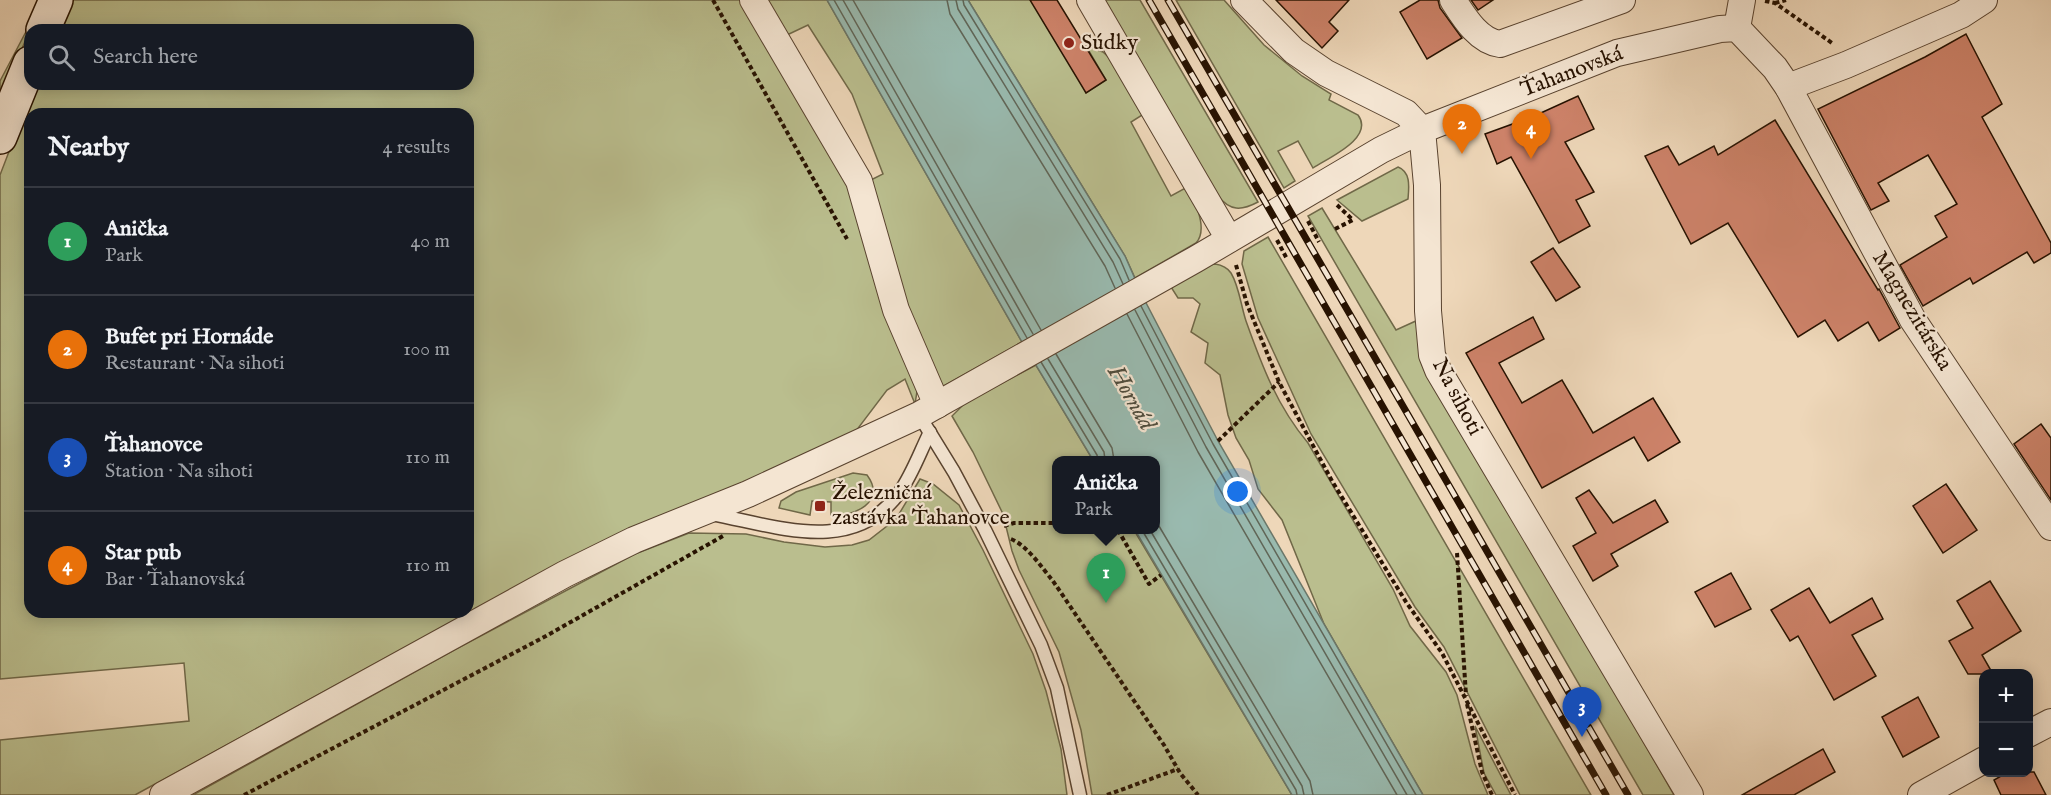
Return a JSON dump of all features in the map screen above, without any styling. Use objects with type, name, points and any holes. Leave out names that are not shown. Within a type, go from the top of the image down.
[{"type":"street","points":[[46,24],[56,0]]},
{"type":"street","points":[[753,0],[859,181],[929,417]]},
{"type":"street","points":[[1090,0],[1229,239]]},
{"type":"street","points":[[1244,0],[1294,51],[1326,73],[1406,113],[1422,130]]},
{"type":"street","points":[[1453,0],[1482,37],[1500,44],[1622,0]]},
{"type":"street","points":[[1742,0],[1737,28],[1774,68],[1788,87],[1846,65],[1961,15],[1984,0]]},
{"type":"street","name":"Ťahanovská","points":[[163,795],[565,574],[634,540],[929,417],[959,393],[1196,259],[1381,150],[1422,130],[1617,53],[1703,32],[1737,28]]},
{"type":"street","points":[[0,137],[24,78]]},
{"type":"street","name":"Magnezitárska","points":[[1788,87],[1913,320],[2051,527]]},
{"type":"street","name":"Na sihoti","points":[[1422,130],[1426,151],[1428,311],[1432,355],[1438,370],[1690,795]]},
{"type":"street","points":[[2033,731],[2051,722]]},
{"type":"street","points":[[1921,795],[1979,762]]},
{"type":"lane","points":[[701,513],[813,532],[845,531],[870,520],[888,507],[900,492],[929,417]]},
{"type":"lane","points":[[929,417],[1050,666],[1067,727],[1080,795]]},
{"type":"path","points":[[713,0],[847,239]]},
{"type":"path","points":[[1786,0],[1775,3],[1841,51],[1846,65]]},
{"type":"path","points":[[1330,198],[1353,220],[1335,229]]},
{"type":"path","points":[[1229,239],[1247,304],[1280,382],[1332,481],[1406,602],[1442,653],[1515,795]]},
{"type":"path","points":[[1218,441],[1280,382]]},
{"type":"path","points":[[243,795],[546,636],[661,569],[751,522]]},
{"type":"path","points":[[985,530],[1014,524],[1052,523]]},
{"type":"path","points":[[1120,534],[1149,585],[1161,575]]},
{"type":"path","points":[[1016,542],[1053,581],[1178,769],[1198,795]]},
{"type":"path","points":[[1457,553],[1466,698],[1482,772],[1492,795]]},
{"type":"path","points":[[1107,795],[1178,769]]},
{"type":"green space","points":[[70,0],[741,0],[852,184],[918,385],[915,404],[905,379],[887,390],[856,431],[811,455],[631,528],[474,610],[474,108],[26,108],[33,90],[474,90],[474,24],[60,24]]},
{"type":"green space","points":[[765,0],[827,0],[1022,342],[944,386],[933,380],[865,183],[883,174],[852,94],[808,25],[787,35]]},
{"type":"green space","points":[[968,0],[1041,0],[1086,93],[1106,80],[1086,46],[1103,52],[1118,66],[1147,112],[1131,122],[1171,196],[1189,186],[1201,223],[1200,237],[1196,243],[1135,278],[1125,256]]},
{"type":"green space","points":[[1101,0],[1140,0],[1258,202],[1236,208],[1227,205],[1218,196]]},
{"type":"green space","points":[[1176,0],[1224,0],[1264,45],[1302,76],[1331,94],[1329,100],[1358,115],[1362,123],[1355,139],[1338,153],[1313,168],[1298,141],[1278,151],[1295,181],[1284,188]]},
{"type":"green space","points":[[24,35],[24,44],[0,103],[0,81]]},
{"type":"green space","points":[[24,113],[24,618],[459,618],[135,795],[0,795],[0,740],[189,721],[184,663],[0,679],[0,175]]},
{"type":"green space","points":[[1398,167],[1407,176],[1408,199],[1362,221],[1337,200]]},
{"type":"green space","points":[[1322,208],[1396,330],[1418,320],[1419,351],[1674,795],[1643,795],[1308,216]]},
{"type":"green space","points":[[1268,237],[1591,795],[1520,795],[1444,647],[1415,607],[1311,434],[1258,318],[1242,264],[1244,251]]},
{"type":"green space","points":[[1215,264],[1226,268],[1234,278],[1246,321],[1264,370],[1287,415],[1308,443],[1393,589],[1410,626],[1446,672],[1457,695],[1475,764],[1488,795],[1423,795],[1324,624],[1282,520],[1258,489],[1249,460],[1236,438],[1228,415],[1220,375],[1205,363],[1208,343],[1191,332],[1200,304],[1193,298],[1178,298],[1171,287],[1209,265]]},
{"type":"green space","points":[[1036,365],[1091,456],[1052,456],[1052,534],[1136,534],[1292,795],[1092,795],[1081,730],[1059,652],[1019,570],[1003,514],[973,452],[952,416],[965,403]]},
{"type":"green space","points":[[853,473],[867,475],[872,485],[873,493],[870,500],[858,510],[831,515],[831,502],[812,501],[810,515],[779,508],[781,501],[796,492]]},
{"type":"green space","points":[[920,479],[933,484],[959,505],[1033,654],[1046,691],[1061,749],[1067,795],[193,795],[456,649],[635,554],[689,533],[746,534],[825,547],[852,545],[869,540],[896,519]]},
{"type":"green space","points":[[1475,726],[1511,795],[1496,795],[1484,773]]},
{"type":"water","name":"Hornád","points":[[827,0],[968,0],[1125,256],[1143,297],[1218,441],[1423,795],[1292,795],[1137,534],[1160,534],[1160,456],[1091,456],[1022,342]]},
{"type":"building","points":[[1030,0],[1057,0],[1106,80],[1086,93]]},
{"type":"building","points":[[1276,0],[1349,0],[1329,22],[1338,31],[1322,48]]},
{"type":"building","points":[[1420,0],[1438,0],[1440,8],[1462,38],[1427,59],[1400,12]]},
{"type":"building","points":[[1471,0],[1493,0],[1478,10]]},
{"type":"building","points":[[1966,34],[2002,104],[1982,117],[2051,243],[2051,253],[2034,263],[2027,252],[1973,284],[1970,278],[1923,306],[1900,265],[1947,237],[1935,216],[1957,204],[1928,155],[1878,183],[1889,201],[1871,210],[1818,109],[1925,57]]},
{"type":"building","points":[[1578,96],[1594,129],[1565,142],[1594,192],[1576,200],[1590,226],[1559,243],[1511,157],[1497,164],[1485,134],[1532,117]]},
{"type":"building","points":[[1775,120],[1879,289],[1900,328],[1879,341],[1868,322],[1838,341],[1825,320],[1798,337],[1728,223],[1691,244],[1645,156],[1668,146],[1679,165],[1714,146],[1718,155]]},
{"type":"building","points":[[1553,248],[1580,287],[1556,301],[1531,262]]},
{"type":"building","points":[[1533,317],[1544,339],[1499,363],[1522,403],[1562,380],[1593,433],[1653,398],[1680,442],[1648,461],[1634,437],[1542,488],[1466,353]]},
{"type":"building","points":[[2041,424],[2051,438],[2051,500],[2014,444]]},
{"type":"building","points":[[1946,484],[1977,530],[1943,553],[1913,506]]},
{"type":"building","points":[[1589,490],[1613,523],[1655,500],[1668,522],[1611,554],[1618,566],[1593,581],[1573,546],[1596,533],[1576,498]]},
{"type":"building","points":[[1731,573],[1751,609],[1715,627],[1695,592]]},
{"type":"building","points":[[1990,581],[2021,631],[1982,655],[1990,669],[1979,669],[1979,674],[1968,674],[1949,641],[1973,628],[1957,601]]},
{"type":"building","points":[[1809,588],[1830,623],[1872,598],[1883,619],[1852,635],[1876,676],[1834,700],[1798,636],[1790,641],[1771,610]]},
{"type":"building","points":[[1918,697],[1939,737],[1903,757],[1882,717]]},
{"type":"building","points":[[1823,749],[1835,772],[1794,795],[1742,795]]},
{"type":"building","points":[[2034,772],[2046,795],[2001,795],[1994,780],[1999,777],[2033,777]]},
{"type":"railway","points":[[1149,0],[1606,795]]},
{"type":"railway","points":[[1168,0],[1628,795]]},
{"type":"place","name":"Súdky","points":[[1069,43]]},
{"type":"place","name":"Bufet pri Hornáde","points":[[1462,154]]},
{"type":"place","name":"Star pub","points":[[1531,159]]},
{"type":"place","name":"Železničná zastávka Ťahanovce","points":[[820,506]]},
{"type":"place","name":"Anička","points":[[1106,603]]},
{"type":"place","name":"Ťahanovce","points":[[1582,737]]}]
